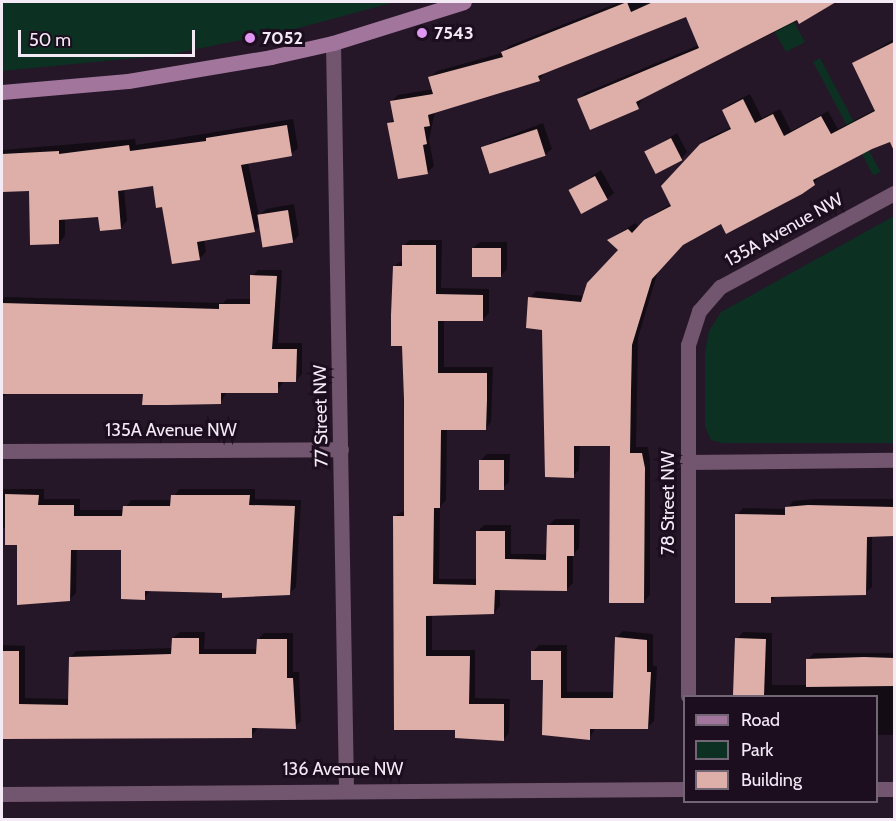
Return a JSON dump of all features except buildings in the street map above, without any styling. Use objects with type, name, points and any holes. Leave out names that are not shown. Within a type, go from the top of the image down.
[{"type":"street","points":[[2,92],[197,71],[333,43],[464,2]]},
{"type":"street","name":"77 Street NW","points":[[333,43],[345,788]]},
{"type":"street","name":"135A Avenue NW","points":[[699,311],[720,287],[894,193]]},
{"type":"street","name":"78 Street NW","points":[[688,695],[688,345],[699,311]]},
{"type":"street","name":"135A Avenue NW","points":[[2,451],[341,449]]},
{"type":"street","points":[[687,462],[894,460]]},
{"type":"street","name":"136 Avenue NW","points":[[2,794],[345,788],[683,789]]},
{"type":"street","points":[[878,789],[894,789]]},
{"type":"green space","points":[[2,2],[395,2],[295,29],[167,55],[2,71]]},
{"type":"green space","points":[[758,2],[783,2],[805,42],[786,52]]},
{"type":"green space","points":[[820,58],[881,172],[873,176],[813,62]]},
{"type":"green space","points":[[894,216],[894,443],[723,443],[711,440],[705,426],[705,351],[709,331],[721,312]]},
{"type":"place","name":"7543","points":[[422,33]]},
{"type":"place","name":"7052","points":[[250,38]]}]
